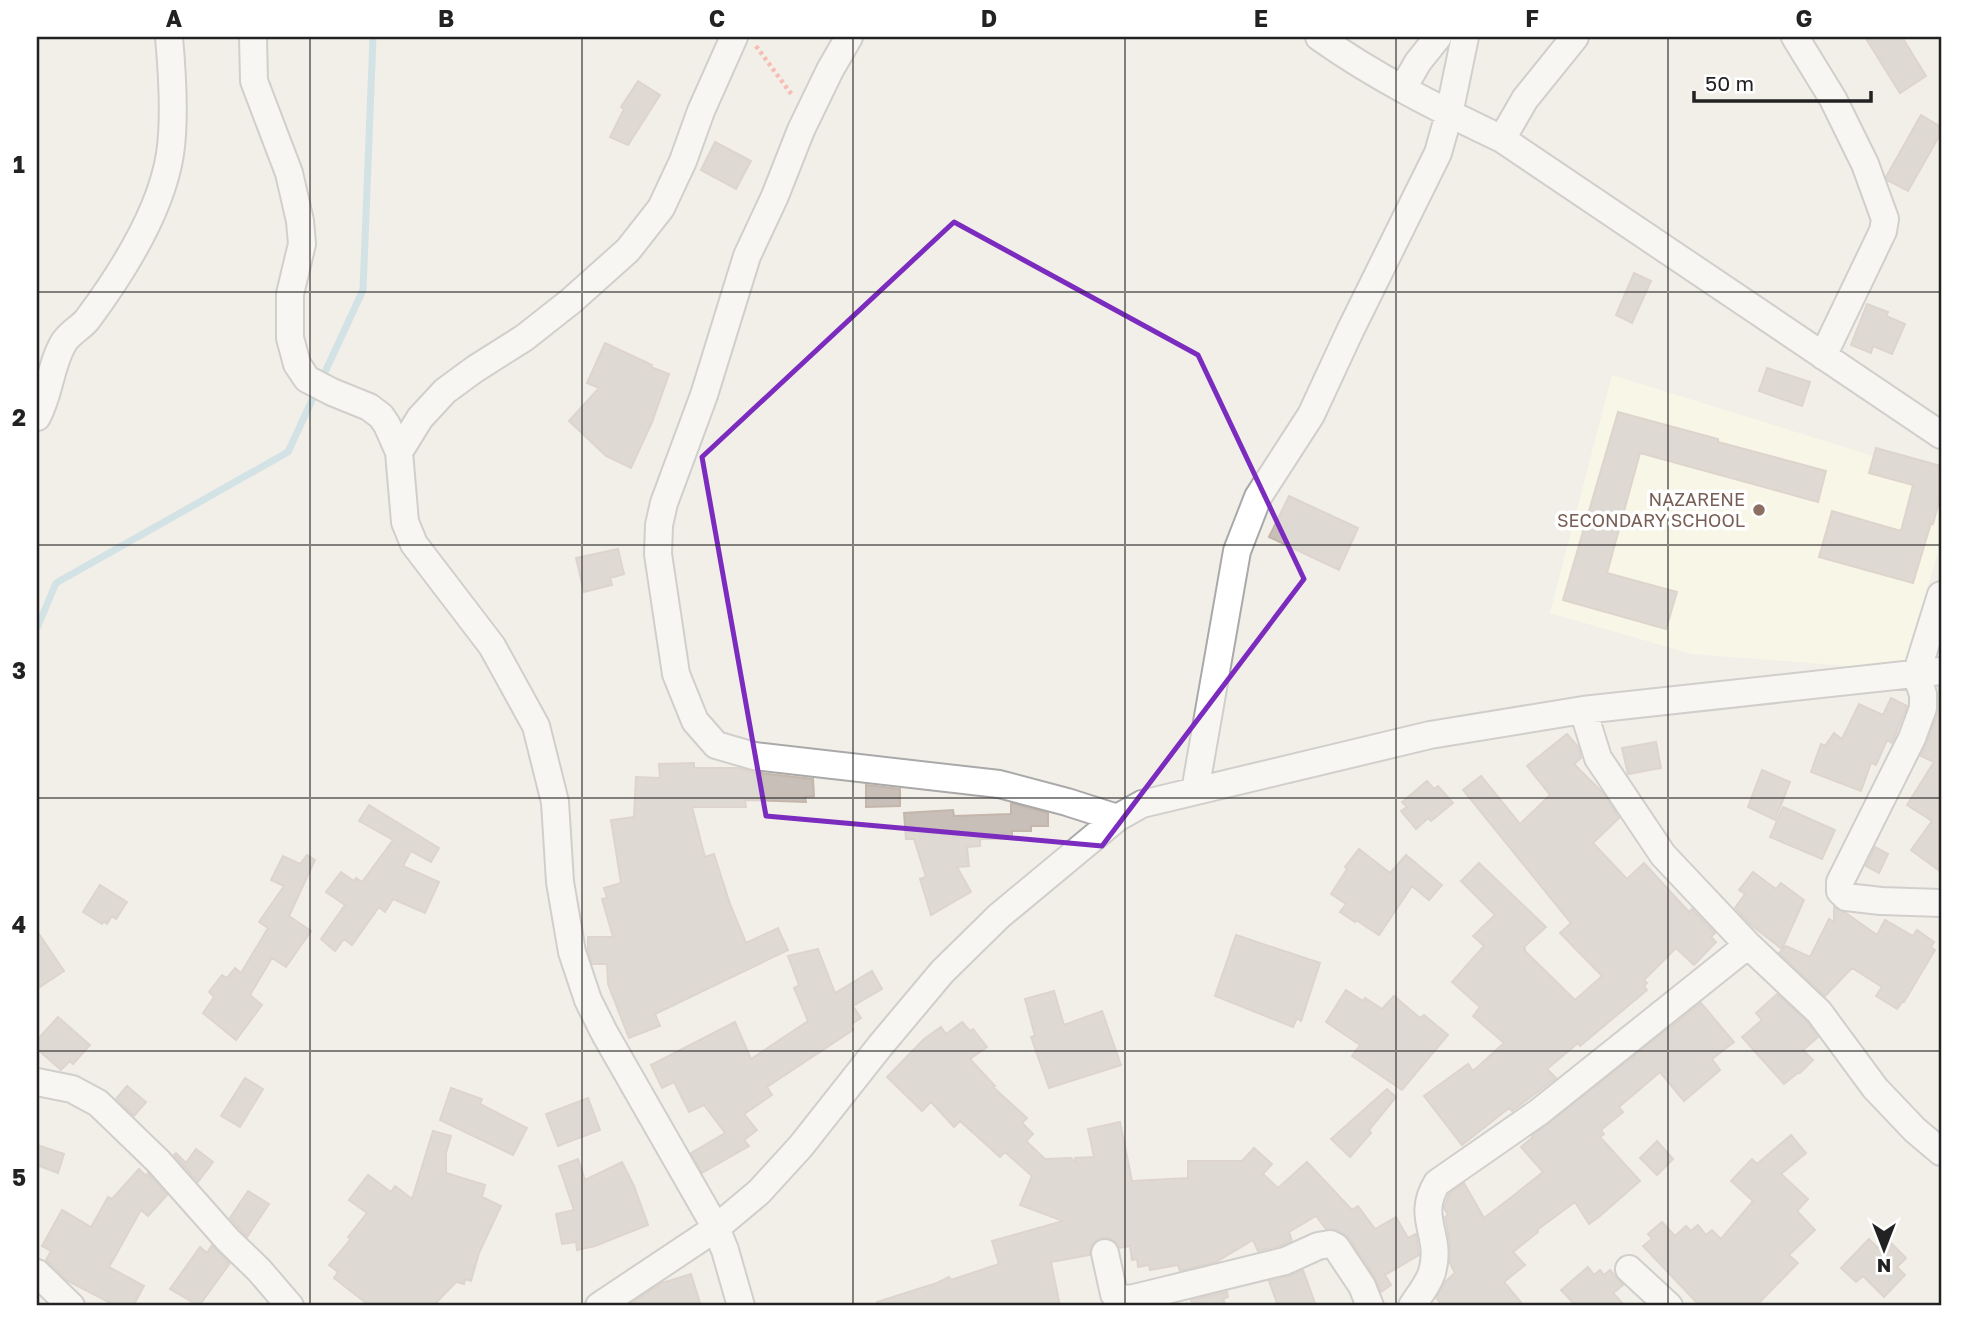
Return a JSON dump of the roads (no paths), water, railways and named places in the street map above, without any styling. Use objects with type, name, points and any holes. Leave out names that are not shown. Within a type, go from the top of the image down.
[{"type":"street","points":[[37,417],[57,356],[65,341],[86,320],[124,264],[146,226],[160,193],[170,153],[172,103],[169,37]]},
{"type":"street","points":[[253,37],[254,81],[289,173],[300,221],[302,244],[290,294],[290,338],[297,364],[307,379],[360,402],[381,416],[399,452],[405,522],[414,544],[492,646],[536,726],[555,802],[560,882],[572,952],[588,1000],[716,1228],[741,1306]]},
{"type":"street","points":[[399,452],[420,418],[445,391],[543,323],[628,250],[660,208],[683,161],[701,111],[734,37]]},
{"type":"street","points":[[849,37],[812,107],[747,256],[704,395],[664,503],[659,525],[658,554],[676,674],[695,721],[716,745],[754,756],[999,784],[1117,818]]},
{"type":"street","points":[[1318,37],[1449,114],[1502,139],[1941,435]]},
{"type":"street","points":[[1403,88],[1418,62],[1438,37]]},
{"type":"street","points":[[1195,791],[1237,551],[1258,497],[1311,415],[1438,153],[1465,37]]},
{"type":"street","points":[[1502,139],[1525,99],[1575,37]]},
{"type":"street","points":[[1796,37],[1833,99],[1865,164],[1885,219],[1883,231],[1823,356]]},
{"type":"street","points":[[1941,595],[1929,673],[1923,694],[1923,708],[1912,738],[1840,882],[1840,891],[1846,897],[1858,900],[1941,903]]},
{"type":"street","points":[[598,1306],[716,1228],[760,1192],[801,1146],[942,972],[999,916],[1117,818],[1142,804],[1430,735],[1583,710],[1929,673]]},
{"type":"street","points":[[1583,710],[1598,758],[1663,855],[1748,945],[1819,1012],[1875,1087],[1915,1130],[1941,1152]]},
{"type":"street","points":[[1412,1306],[1433,1271],[1435,1254],[1427,1210],[1431,1193],[1437,1183],[1539,1112],[1748,945]]},
{"type":"street","points":[[37,1082],[72,1089],[98,1103],[159,1161],[290,1306]]},
{"type":"street","points":[[1105,1252],[1114,1294],[1130,1299],[1285,1261],[1318,1246],[1330,1244],[1336,1247],[1362,1286],[1370,1306]]},
{"type":"street","points":[[1629,1269],[1669,1306]]},
{"type":"street","points":[[37,1273],[71,1306]]},
{"type":"waterway","points":[[37,628],[56,583],[288,452],[363,290],[373,37]]},
{"type":"place","name":"NAZARENE SECONDARY SCHOOL","points":[[1759,510]]}]
